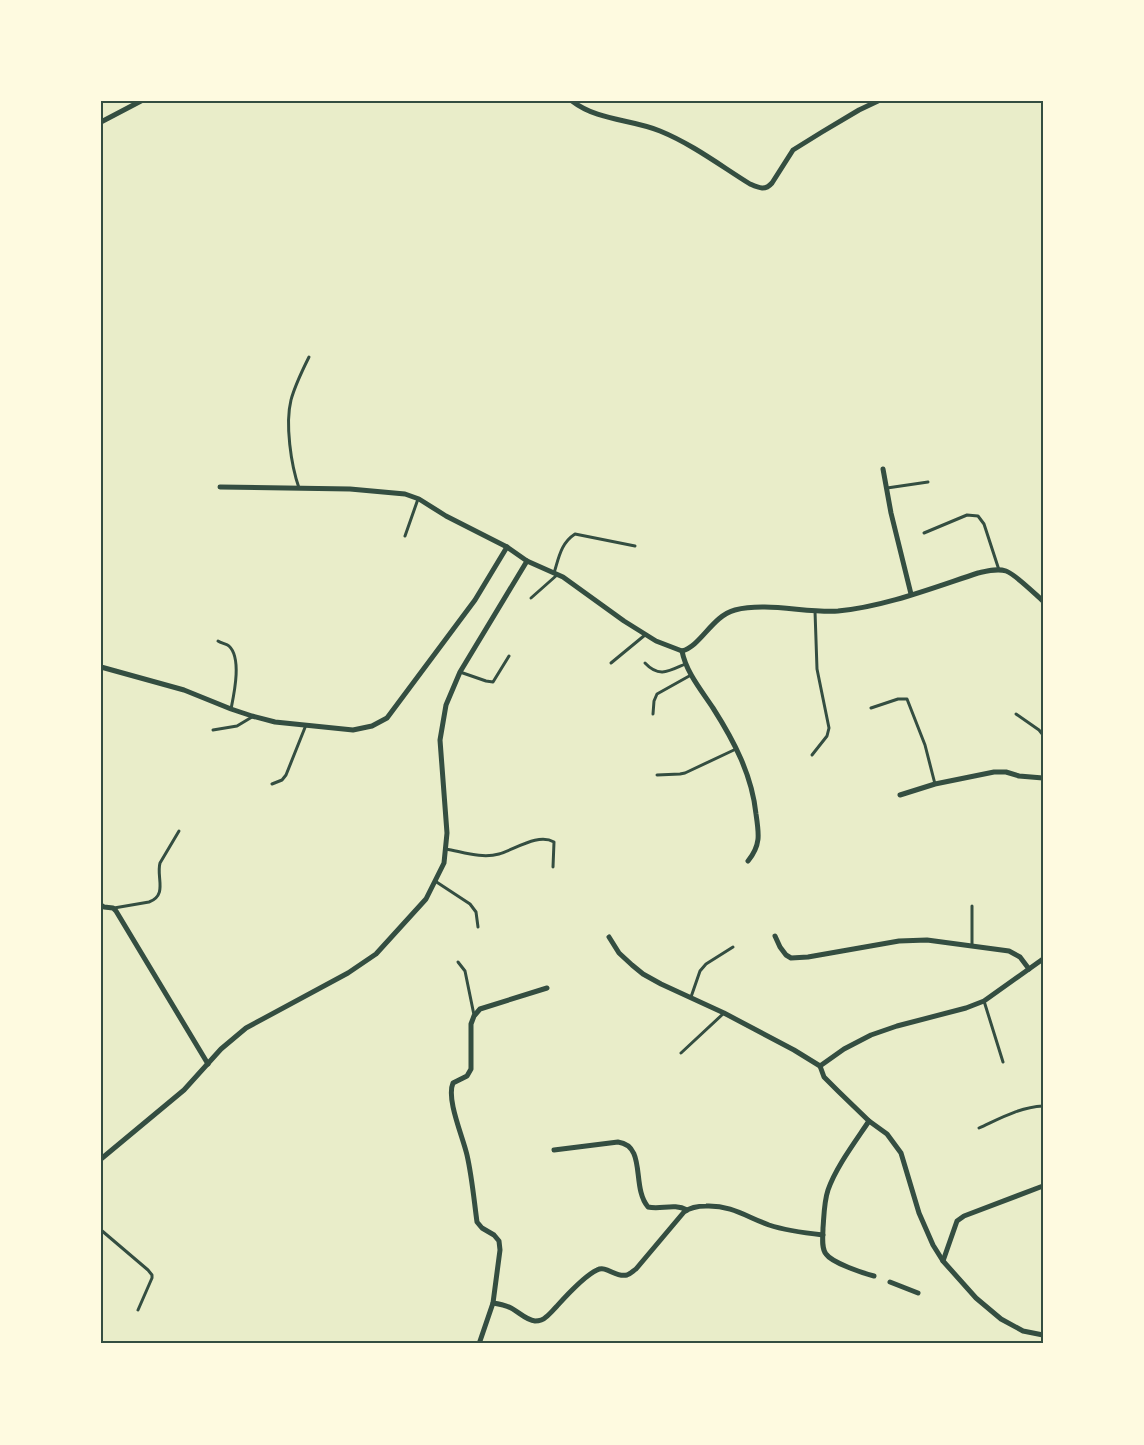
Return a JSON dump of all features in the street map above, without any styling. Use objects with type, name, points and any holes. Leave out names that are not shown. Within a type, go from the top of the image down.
[{"type":"street","points":[[101,122],[141,101]]},
{"type":"street","points":[[572,101],[582,108],[602,116],[659,131],[692,147],[750,184],[765,189],[772,183],[793,150],[878,101]]},
{"type":"street","points":[[883,469],[891,513],[911,594]]},
{"type":"street","points":[[220,487],[350,489],[405,494],[419,499],[446,516],[527,560],[563,577],[624,621],[656,641],[682,651],[690,647],[720,618],[734,610],[772,607],[816,611],[852,609],[877,605],[978,573],[999,570],[1007,571],[1043,601]]},
{"type":"street","points":[[101,666],[184,690],[231,709],[275,722],[353,730],[372,726],[387,718],[475,600],[508,548]]},
{"type":"street","points":[[101,1159],[184,1090],[221,1049],[246,1028],[348,973],[376,954],[426,899],[444,862],[447,833],[440,740],[446,705],[460,672],[527,560]]},
{"type":"street","points":[[682,651],[685,664],[691,675],[744,764],[754,798],[758,828],[756,851],[748,861]]},
{"type":"street","points":[[900,795],[935,784],[994,772],[1043,778]]},
{"type":"street","points":[[101,905],[114,909],[208,1064]]},
{"type":"street","points":[[775,936],[780,947],[791,958],[808,957],[899,941],[927,940],[996,949],[1016,954],[1029,969]]},
{"type":"street","points":[[609,937],[619,953],[643,974],[724,1013],[820,1066],[824,1076],[831,1084],[869,1122],[886,1134],[901,1153],[919,1213],[943,1261],[976,1298],[1001,1319],[1023,1331],[1043,1334]]},
{"type":"street","points":[[820,1066],[844,1049],[871,1035],[897,1026],[966,1008],[984,1001],[1043,959]]},
{"type":"street","points":[[479,1344],[493,1302],[500,1250],[499,1241],[477,1222],[468,1156],[450,1089],[453,1083],[467,1076],[471,1069],[471,1024],[474,1016],[480,1009],[547,988]]},
{"type":"street","points":[[869,1122],[847,1154],[828,1190],[824,1212],[823,1249],[828,1257],[857,1271],[874,1276]]},
{"type":"street","points":[[554,1150],[618,1142],[625,1143],[632,1149],[635,1156],[638,1184],[645,1203],[653,1208],[676,1206],[687,1210]]},
{"type":"street","points":[[943,1261],[957,1221],[964,1216],[1043,1186]]},
{"type":"street","points":[[493,1302],[509,1307],[529,1320],[541,1320],[579,1284],[599,1269],[604,1268],[613,1274],[620,1275],[628,1275],[636,1269],[690,1208],[719,1206],[775,1227],[823,1236]]},
{"type":"street","points":[[890,1282],[918,1293]]},
{"type":"lane","points":[[300,488],[294,474],[292,460],[289,424],[290,402],[309,357]]},
{"type":"lane","points":[[887,488],[928,482]]},
{"type":"lane","points":[[406,536],[419,499]]},
{"type":"lane","points":[[924,533],[967,515],[978,516],[984,524],[999,570]]},
{"type":"lane","points":[[531,598],[556,574],[559,557],[567,539],[575,534],[635,546]]},
{"type":"lane","points":[[812,755],[827,736],[829,728],[817,669],[816,611]]},
{"type":"lane","points":[[611,663],[645,634]]},
{"type":"lane","points":[[218,641],[229,646],[236,667],[236,685],[231,709]]},
{"type":"lane","points":[[460,672],[493,682],[509,656]]},
{"type":"lane","points":[[645,664],[651,670],[661,673],[685,664]]},
{"type":"lane","points":[[653,714],[654,701],[657,694],[691,675]]},
{"type":"lane","points":[[871,708],[898,699],[907,699],[925,745],[935,784]]},
{"type":"lane","points":[[1016,714],[1043,735]]},
{"type":"lane","points":[[213,730],[236,726],[252,716]]},
{"type":"lane","points":[[272,784],[282,780],[286,775],[306,725]]},
{"type":"lane","points":[[656,775],[685,773],[736,748]]},
{"type":"lane","points":[[114,909],[150,902],[160,894],[160,863],[179,831]]},
{"type":"lane","points":[[445,848],[490,856],[537,840],[548,839],[554,842],[553,867]]},
{"type":"lane","points":[[434,881],[470,904],[476,912],[478,926]]},
{"type":"lane","points":[[972,906],[972,946]]},
{"type":"lane","points":[[691,998],[700,971],[706,964],[733,947]]},
{"type":"lane","points":[[458,962],[465,971],[474,1016]]},
{"type":"lane","points":[[984,1001],[1003,1062]]},
{"type":"lane","points":[[681,1053],[724,1013]]},
{"type":"lane","points":[[978,1128],[1012,1113],[1035,1106],[1043,1106]]},
{"type":"lane","points":[[101,1230],[152,1275],[138,1310]]}]
